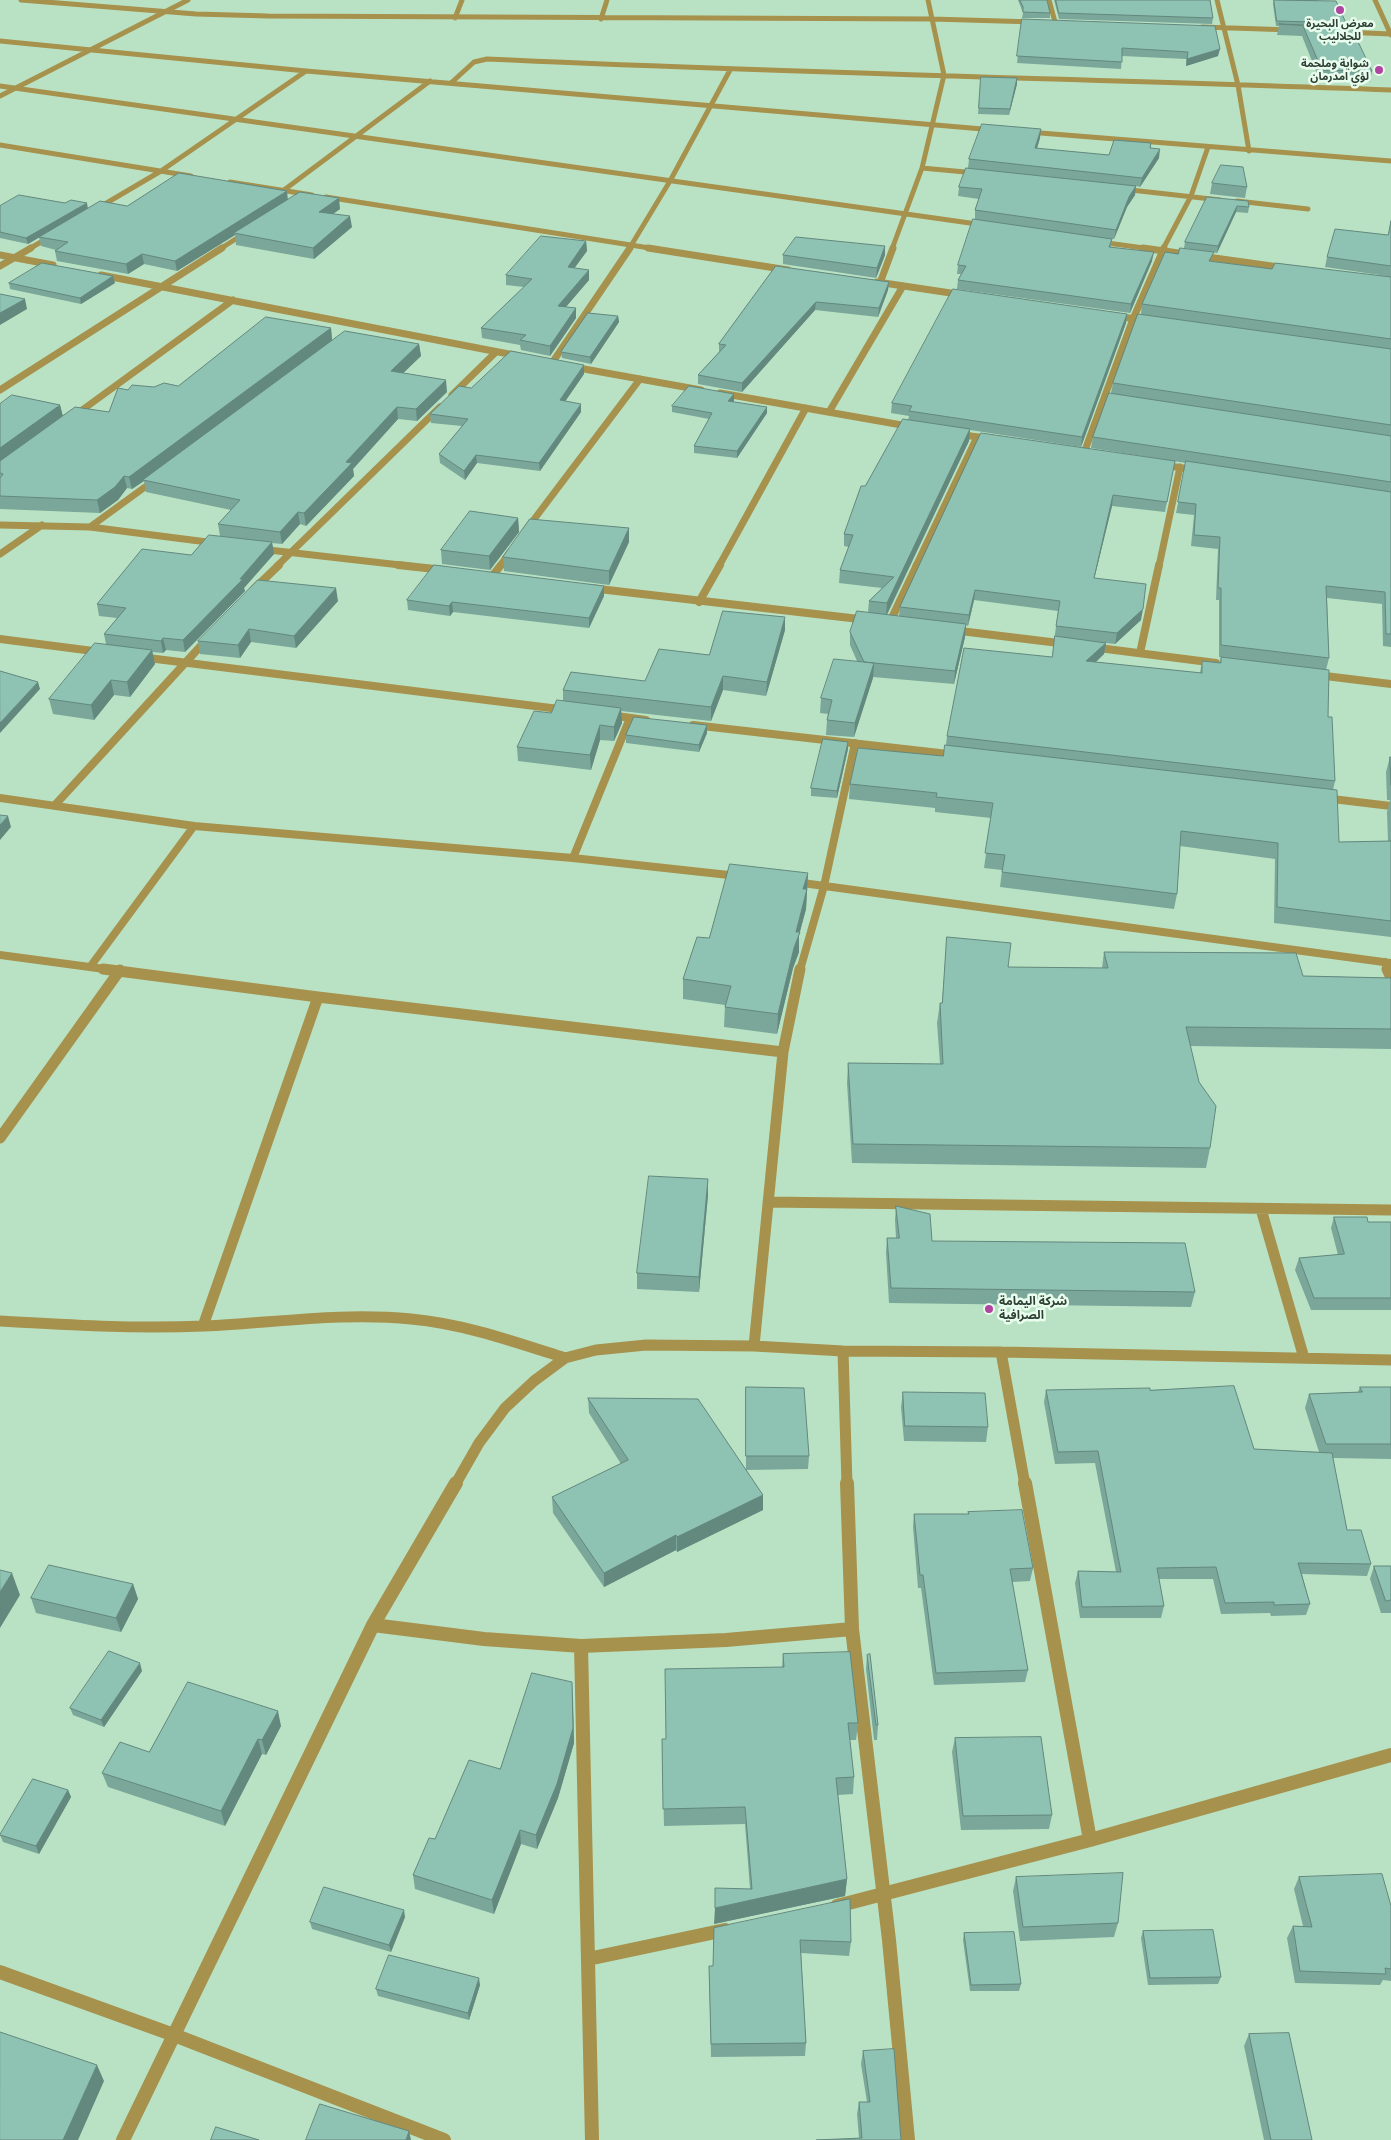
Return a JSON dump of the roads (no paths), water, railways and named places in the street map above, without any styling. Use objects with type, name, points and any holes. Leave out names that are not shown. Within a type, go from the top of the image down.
[{"type":"street","points":[[23,0],[166,12],[268,16],[932,19],[1065,23]]},
{"type":"street","points":[[0,96],[188,0]]},
{"type":"street","points":[[454,18],[462,0]]},
{"type":"street","points":[[601,19],[607,0]]},
{"type":"street","points":[[880,283],[922,168],[934,125],[944,75],[928,0]]},
{"type":"street","points":[[1049,0],[1055,22]]},
{"type":"street","points":[[1217,0],[1238,85],[1248,151]]},
{"type":"street","points":[[1332,32],[1391,34],[1375,0]]},
{"type":"street","points":[[1194,27],[1302,31]]},
{"type":"street","points":[[0,41],[306,71],[1002,130]]},
{"type":"street","points":[[451,83],[474,62],[480,60],[730,70],[1391,90]]},
{"type":"street","points":[[552,363],[631,246],[670,181],[730,70]]},
{"type":"street","points":[[92,212],[161,171],[306,71]]},
{"type":"street","points":[[284,190],[430,81]]},
{"type":"street","points":[[0,86],[357,135],[994,227]]},
{"type":"street","points":[[1022,132],[1391,161]]},
{"type":"street","points":[[0,145],[198,177]]},
{"type":"street","points":[[0,153],[11,147]]},
{"type":"street","points":[[1084,453],[1106,398],[1133,319],[1162,251],[1191,196],[1208,147]]},
{"type":"street","points":[[922,168],[980,174]]},
{"type":"street","points":[[227,181],[794,271]]},
{"type":"street","points":[[1114,188],[1308,209]]},
{"type":"street","points":[[299,199],[307,194]]},
{"type":"street","points":[[0,390],[250,230]]},
{"type":"street","points":[[0,266],[58,232]]},
{"type":"street","points":[[1093,241],[1295,269]]},
{"type":"street","points":[[0,255],[61,267]]},
{"type":"street","points":[[89,272],[524,357]]},
{"type":"street","points":[[870,281],[970,296]]},
{"type":"street","points":[[829,412],[903,286]]},
{"type":"street","points":[[64,423],[232,300]]},
{"type":"street","points":[[1105,315],[1162,323]]},
{"type":"street","points":[[354,331],[362,325]]},
{"type":"street","points":[[250,594],[290,552],[496,352]]},
{"type":"street","points":[[543,361],[918,428]]},
{"type":"street","points":[[522,536],[640,379]]},
{"type":"street","points":[[1106,398],[1115,399]]},
{"type":"street","points":[[699,602],[806,408]]},
{"type":"street","points":[[947,432],[996,440]]},
{"type":"street","points":[[890,622],[977,437]]},
{"type":"street","points":[[1074,452],[1094,455]]},
{"type":"street","points":[[1151,463],[1209,472]]},
{"type":"street","points":[[1140,653],[1180,467]]},
{"type":"street","points":[[90,528],[162,474]]},
{"type":"street","points":[[0,525],[90,528],[223,544]]},
{"type":"street","points":[[0,554],[42,526]]},
{"type":"street","points":[[493,575],[516,544]]},
{"type":"street","points":[[252,548],[454,571]]},
{"type":"street","points":[[483,574],[502,576]]},
{"type":"street","points":[[581,586],[699,602],[899,623]]},
{"type":"street","points":[[947,629],[1072,645]]},
{"type":"street","points":[[55,805],[210,635]]},
{"type":"street","points":[[0,639],[106,652]]},
{"type":"street","points":[[1082,646],[1227,664]]},
{"type":"street","points":[[136,656],[580,712]]},
{"type":"street","points":[[1304,674],[1391,684]]},
{"type":"street","points":[[600,714],[659,721]]},
{"type":"street","points":[[573,858],[630,718]]},
{"type":"street","points":[[679,724],[964,756]]},
{"type":"street","points":[[754,1346],[783,1052],[795,986],[824,886],[855,744]]},
{"type":"street","points":[[1312,797],[1391,806]]},
{"type":"street","points":[[0,798],[194,826],[573,858],[747,877]]},
{"type":"street","points":[[90,967],[194,826]]},
{"type":"street","points":[[786,881],[1388,962],[1391,978]]},
{"type":"street","points":[[0,955],[318,997],[783,1052]]},
{"type":"street","points":[[0,1138],[120,970]]},
{"type":"street","points":[[203,1326],[318,997]]},
{"type":"street","points":[[768,1202],[1391,1210]]},
{"type":"street","points":[[1261,1208],[1304,1358]]},
{"type":"street","points":[[0,1321],[127,1328],[203,1326],[336,1317],[403,1318],[441,1322],[474,1330],[565,1358]]},
{"type":"street","points":[[122,2140],[373,1625],[484,1436],[505,1408],[534,1381],[565,1358],[596,1350],[646,1345],[754,1346],[843,1351],[1001,1352],[1391,1360]]},
{"type":"street","points":[[843,1351],[852,1629],[889,1940],[908,2140]]},
{"type":"street","points":[[1001,1352],[1090,1840]]},
{"type":"street","points":[[373,1625],[484,1639],[581,1646],[726,1640],[852,1629]]},
{"type":"street","points":[[581,1646],[592,2140]]},
{"type":"street","points":[[823,1910],[1090,1840],[1391,1755]]},
{"type":"street","points":[[588,1959],[737,1928]]},
{"type":"street","points":[[0,1972],[174,2035],[444,2140]]},
{"type":"place","name":"معرض البحيرة للجلاليب","points":[[1340,10]]},
{"type":"place","name":"شواية وملحمة لؤي امدرمان","points":[[1379,70]]},
{"type":"place","name":"شركة اليمامة الصرافية","points":[[989,1309]]}]
